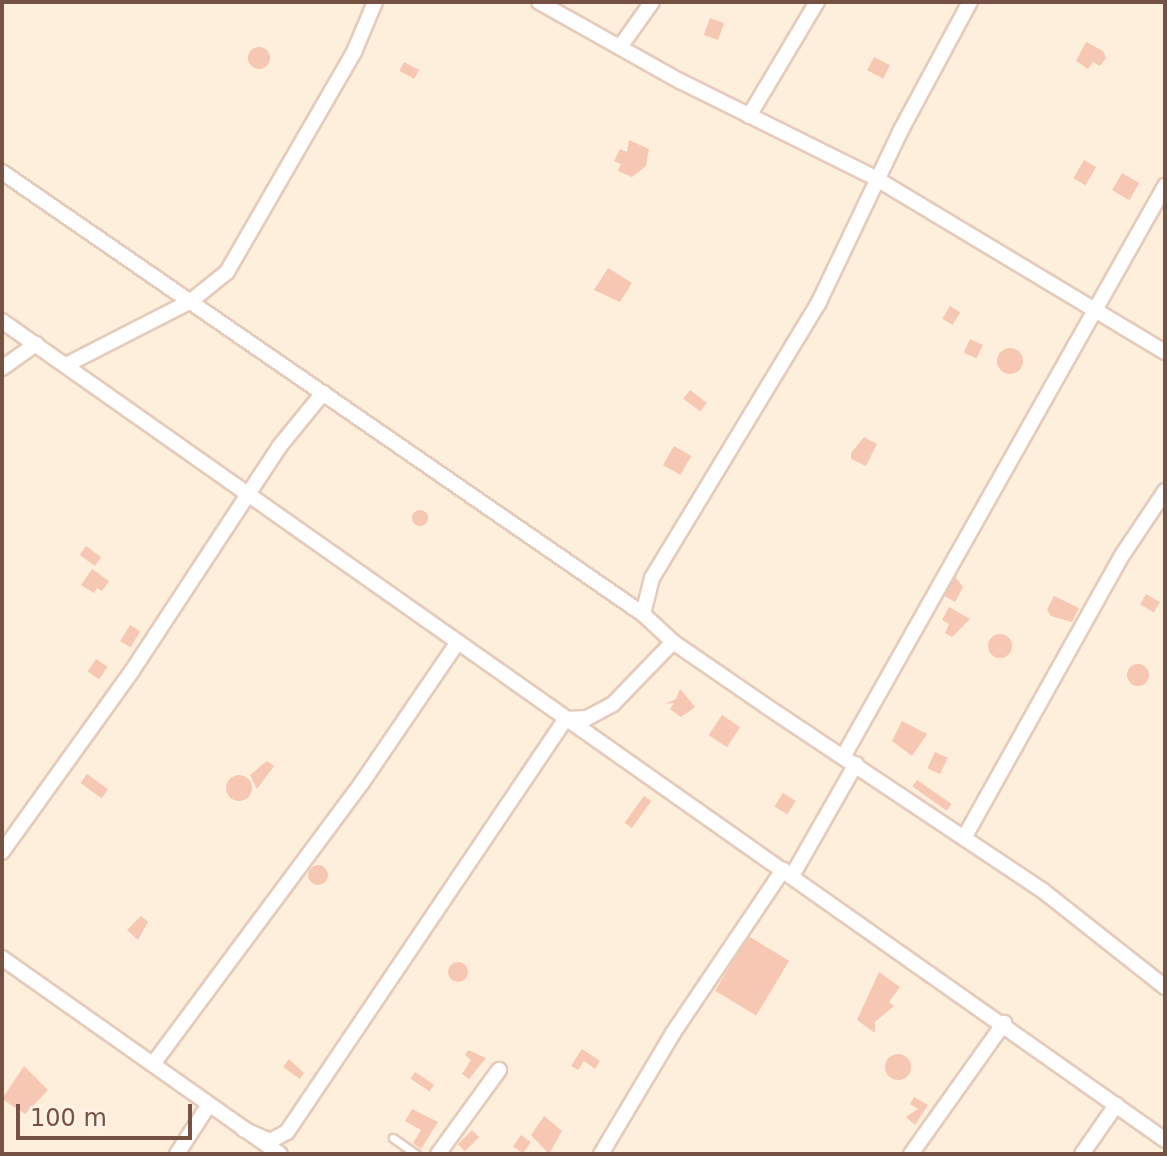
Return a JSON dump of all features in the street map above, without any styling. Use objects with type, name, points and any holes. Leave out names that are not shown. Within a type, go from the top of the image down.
[{"type":"street","points":[[66,365],[191,301],[227,272],[354,52],[375,2]]},
{"type":"street","points":[[539,2],[749,116],[877,179],[1096,315],[1165,352]]},
{"type":"street","points":[[620,47],[652,2]]},
{"type":"street","points":[[749,116],[817,2]]},
{"type":"street","points":[[643,614],[652,578],[819,302],[877,179],[970,2]]},
{"type":"street","points":[[2,172],[643,614],[673,642],[1042,890],[1165,987]]},
{"type":"street","points":[[601,1154],[673,1033],[788,873],[1165,186]]},
{"type":"street","points":[[2,321],[1004,1023],[1165,1140]]},
{"type":"street","points":[[2,368],[36,344]]},
{"type":"street","points":[[2,852],[132,671],[247,493],[323,393]]},
{"type":"street","points":[[964,838],[1123,554],[1165,491]]},
{"type":"street","points":[[153,1064],[361,784],[458,642]]},
{"type":"street","points":[[566,719],[587,718],[613,704],[673,642]]},
{"type":"street","points":[[243,1129],[270,1141],[287,1132],[491,837],[566,719]]},
{"type":"street","points":[[2,977],[7,961],[280,1154]]},
{"type":"street","points":[[911,1154],[1004,1023]]},
{"type":"street","points":[[438,1154],[499,1070]]},
{"type":"street","points":[[1082,1154],[1116,1105]]},
{"type":"street","points":[[177,1154],[208,1106]]},
{"type":"lane","points":[[393,1138],[416,1154]]},
{"type":"building","points":[[710,18],[724,23],[718,40],[704,35]]},
{"type":"building","points":[[1086,42],[1103,51],[1106,58],[1100,66],[1093,62],[1088,69],[1076,61]]},
{"type":"building","points":[[259,47],[267,50],[270,58],[267,66],[259,69],[251,66],[248,58],[251,50]]},
{"type":"building","points":[[874,57],[890,65],[883,79],[867,70]]},
{"type":"building","points":[[404,62],[419,70],[414,79],[399,71]]},
{"type":"building","points":[[629,140],[649,149],[646,166],[632,177],[618,171],[621,164],[614,161],[620,149],[627,152]]},
{"type":"building","points":[[1084,160],[1096,167],[1086,185],[1074,178]]},
{"type":"building","points":[[1122,173],[1139,183],[1129,200],[1112,190]]},
{"type":"building","points":[[608,268],[632,283],[620,302],[594,290]]},
{"type":"building","points":[[950,306],[960,312],[953,325],[942,319]]},
{"type":"building","points":[[970,339],[983,345],[976,359],[964,353]]},
{"type":"building","points":[[1010,348],[1019,352],[1023,361],[1019,370],[1010,374],[1001,370],[997,361],[1001,352]]},
{"type":"building","points":[[690,390],[707,403],[700,411],[683,399]]},
{"type":"building","points":[[864,437],[877,444],[866,466],[851,459],[851,453]]},
{"type":"building","points":[[674,446],[691,456],[680,475],[663,465]]},
{"type":"building","points":[[420,510],[428,518],[420,526],[412,518]]},
{"type":"building","points":[[86,546],[101,557],[95,566],[80,555]]},
{"type":"building","points":[[92,569],[109,581],[102,591],[97,588],[94,593],[81,585]]},
{"type":"building","points":[[954,575],[963,587],[955,602],[941,594]]},
{"type":"building","points":[[1146,594],[1160,602],[1154,612],[1140,604]]},
{"type":"building","points":[[1054,596],[1079,608],[1072,622],[1051,616],[1047,610]]},
{"type":"building","points":[[949,607],[970,619],[952,637],[945,633],[949,624],[942,620]]},
{"type":"building","points":[[130,625],[140,631],[131,647],[120,641]]},
{"type":"building","points":[[1000,634],[1008,638],[1012,646],[1008,654],[1000,658],[992,654],[988,646],[992,638]]},
{"type":"building","points":[[96,659],[108,667],[99,679],[88,671]]},
{"type":"building","points":[[1134,664],[1142,664],[1149,675],[1142,686],[1134,686],[1127,679],[1127,671]]},
{"type":"building","points":[[680,689],[695,707],[681,717],[670,709],[674,703],[665,704],[676,699]]},
{"type":"building","points":[[722,715],[740,727],[727,747],[709,735]]},
{"type":"building","points":[[902,721],[927,734],[912,756],[892,741]]},
{"type":"building","points":[[935,752],[948,758],[940,774],[927,768]]},
{"type":"building","points":[[267,761],[274,766],[257,789],[250,775]]},
{"type":"building","points":[[87,774],[108,789],[102,798],[81,783]]},
{"type":"building","points":[[239,775],[248,779],[252,788],[248,797],[239,801],[230,797],[226,788],[230,779]]},
{"type":"building","points":[[917,780],[951,804],[947,811],[912,787]]},
{"type":"building","points":[[783,793],[796,801],[787,815],[775,807]]},
{"type":"building","points":[[644,796],[651,801],[632,828],[625,823]]},
{"type":"building","points":[[318,865],[325,868],[328,875],[325,882],[318,885],[311,882],[308,875],[311,868]]},
{"type":"building","points":[[141,916],[148,922],[138,940],[127,930]]},
{"type":"building","points":[[748,936],[789,961],[756,1016],[715,991]]},
{"type":"building","points":[[454,962],[462,962],[468,972],[462,982],[454,982],[448,976],[448,968]]},
{"type":"building","points":[[879,972],[900,987],[889,1002],[894,1006],[875,1022],[875,1033],[857,1020]]},
{"type":"building","points":[[582,1049],[600,1061],[595,1069],[584,1061],[578,1070],[571,1066]]},
{"type":"building","points":[[468,1050],[486,1058],[469,1079],[462,1074],[471,1060],[465,1055]]},
{"type":"building","points":[[898,1054],[907,1058],[911,1067],[907,1076],[898,1080],[889,1076],[885,1067],[889,1058]]},
{"type":"building","points":[[289,1059],[304,1073],[300,1079],[283,1067]]},
{"type":"building","points":[[24,1066],[48,1090],[25,1114],[2,1099]]},
{"type":"building","points":[[415,1072],[434,1085],[430,1091],[411,1079]]},
{"type":"building","points":[[914,1097],[928,1105],[915,1125],[906,1117],[918,1109],[910,1104]]},
{"type":"building","points":[[412,1109],[438,1122],[421,1149],[413,1143],[421,1130],[405,1121]]},
{"type":"building","points":[[544,1116],[562,1131],[549,1154],[531,1135]]},
{"type":"building","points":[[472,1130],[479,1137],[465,1151],[458,1144]]},
{"type":"building","points":[[521,1135],[531,1142],[523,1153],[513,1146]]}]
